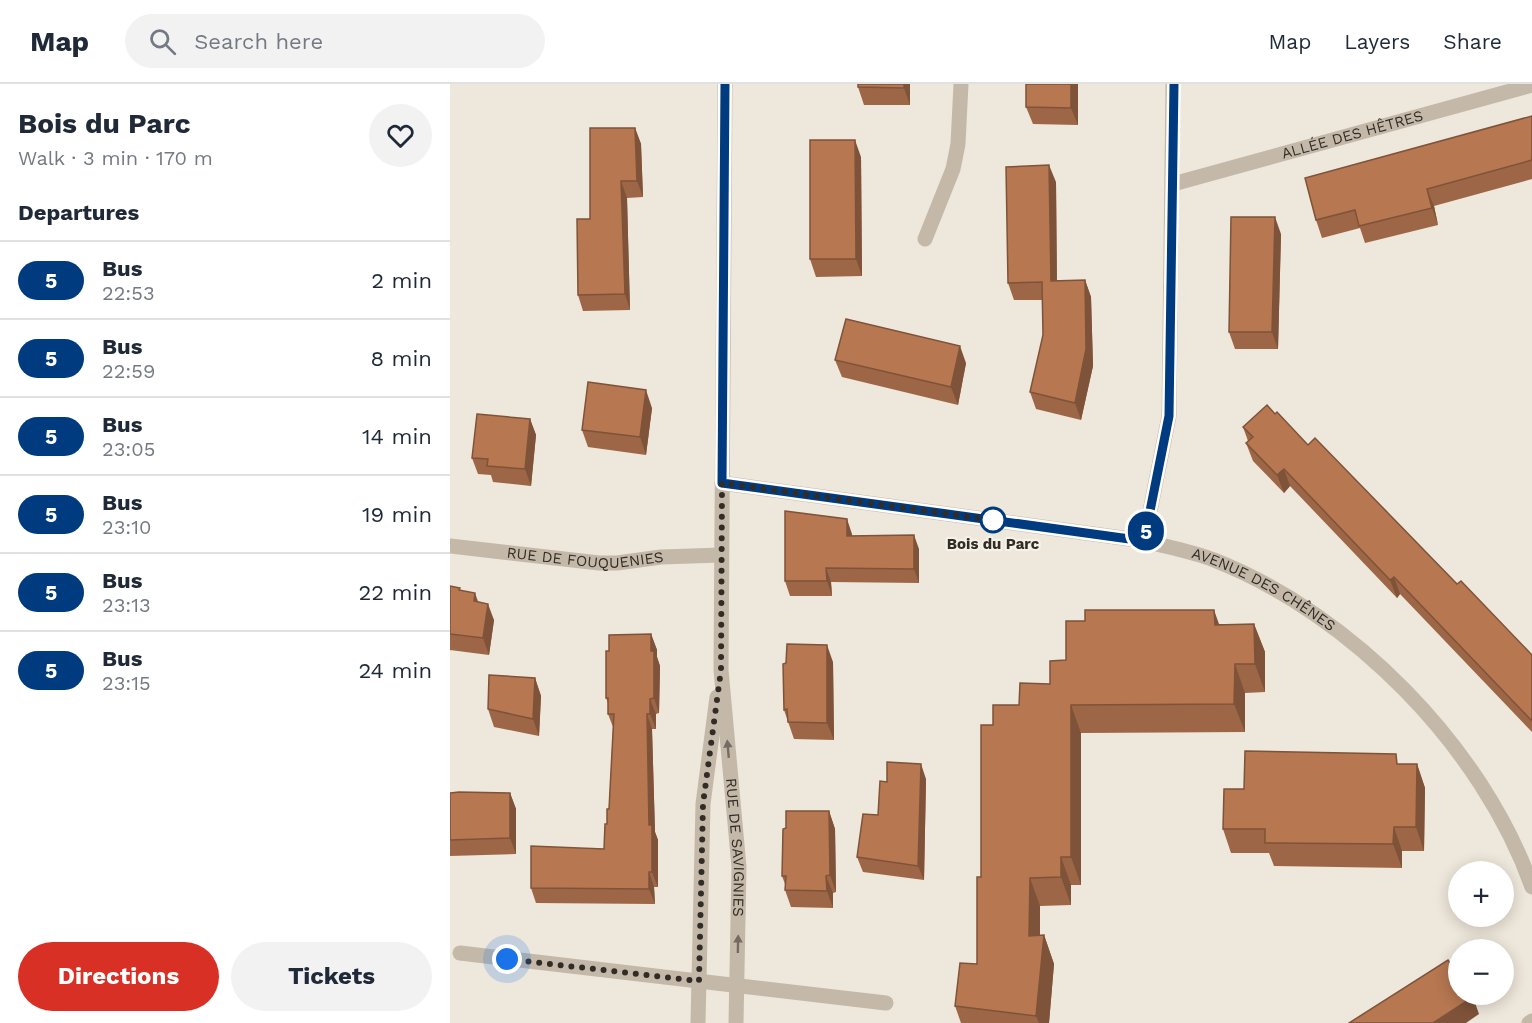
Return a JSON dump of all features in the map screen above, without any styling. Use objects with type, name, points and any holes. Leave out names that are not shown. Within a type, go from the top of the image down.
[{"type":"street","name":"RUE DE SAVIGNIES","points":[[725,84],[721,670],[739,867],[736,1023]]},
{"type":"street","points":[[925,239],[953,169],[958,144],[961,84]]},
{"type":"street","points":[[1144,541],[1169,416],[1173,84]]},
{"type":"street","name":"ALLÉE DES HÊTRES","points":[[1173,184],[1532,85]]},
{"type":"street","name":"AVENUE DES CHÊNES","points":[[722,483],[1144,541],[1212,559],[1263,582],[1344,635],[1399,684],[1445,737],[1485,790],[1516,845],[1532,887]]},
{"type":"street","name":"RUE DE FOUQUENIES","points":[[450,546],[599,563],[617,563],[661,556],[722,555]]},
{"type":"street","name":"RUE DE SAVIGNIES","points":[[698,1023],[703,804],[721,670]]},
{"type":"street","points":[[460,953],[886,1003]]},
{"type":"building","points":[[858,84],[904,84],[904,88],[858,87]]},
{"type":"building","points":[[1026,84],[1071,84],[1071,108],[1026,107]]},
{"type":"building","points":[[1532,116],[1532,160],[1427,189],[1432,208],[1359,226],[1355,210],[1316,220],[1305,178]]},
{"type":"building","points":[[590,128],[635,128],[637,181],[621,181],[625,294],[578,295],[577,219],[590,219]]},
{"type":"building","points":[[810,140],[855,140],[856,259],[810,259]]},
{"type":"building","points":[[1049,165],[1051,281],[1085,280],[1086,349],[1075,403],[1030,392],[1043,335],[1042,282],[1008,283],[1006,167]]},
{"type":"building","points":[[1231,217],[1275,217],[1272,332],[1229,332]]},
{"type":"building","points":[[846,319],[960,346],[951,387],[835,360]]},
{"type":"building","points":[[588,382],[646,390],[640,437],[582,430]]},
{"type":"building","points":[[1267,405],[1275,414],[1277,412],[1308,445],[1315,438],[1457,584],[1461,581],[1532,655],[1532,721],[1394,577],[1390,580],[1284,469],[1277,475],[1246,443],[1253,437],[1243,427]]},
{"type":"building","points":[[477,414],[530,419],[525,469],[487,466],[488,459],[472,458]]},
{"type":"building","points":[[785,511],[847,519],[847,536],[914,535],[914,569],[826,568],[827,581],[785,581]]},
{"type":"building","points":[[450,586],[475,593],[474,601],[488,604],[483,638],[450,634]]},
{"type":"building","points":[[1085,610],[1214,610],[1215,625],[1254,624],[1255,664],[1235,664],[1234,704],[1071,705],[1071,857],[1061,857],[1061,877],[1030,878],[1029,936],[1044,935],[1036,1016],[955,1006],[960,963],[977,964],[977,877],[981,877],[981,725],[993,725],[993,705],[1019,705],[1020,683],[1050,684],[1050,661],[1066,660],[1066,621],[1085,621]]},
{"type":"building","points":[[651,634],[651,651],[654,651],[654,698],[650,699],[650,714],[647,714],[649,825],[652,825],[652,872],[649,872],[649,889],[531,888],[531,846],[604,849],[605,824],[607,824],[607,809],[609,809],[614,714],[608,714],[608,698],[606,698],[606,651],[609,651],[609,635]]},
{"type":"building","points":[[787,644],[827,645],[827,723],[788,722],[787,709],[784,710],[783,664],[786,663]]},
{"type":"building","points":[[489,675],[535,678],[533,719],[488,709]]},
{"type":"building","points":[[1245,751],[1396,754],[1397,764],[1417,764],[1416,827],[1394,827],[1393,844],[1265,843],[1265,829],[1223,829],[1224,789],[1244,789]]},
{"type":"building","points":[[887,762],[921,764],[918,866],[857,857],[863,814],[878,815],[880,781],[887,782]]},
{"type":"building","points":[[450,793],[510,793],[510,838],[450,840]]},
{"type":"building","points":[[786,811],[829,811],[830,875],[826,876],[827,891],[785,890],[786,876],[782,876],[783,829],[786,828]]},
{"type":"building","points":[[1448,960],[1448,1005],[1461,1005],[1433,1023],[1349,1023]]},
{"type":"bus line","name":"5","points":[[725,84],[722,483],[1144,541],[1164,450],[1171,387],[1174,84]]},
{"type":"place","name":"Bois du Parc","points":[[993,520]]},
{"type":"route","points":[[507,959],[699,981],[703,804],[721,670],[722,483],[993,520]]}]
